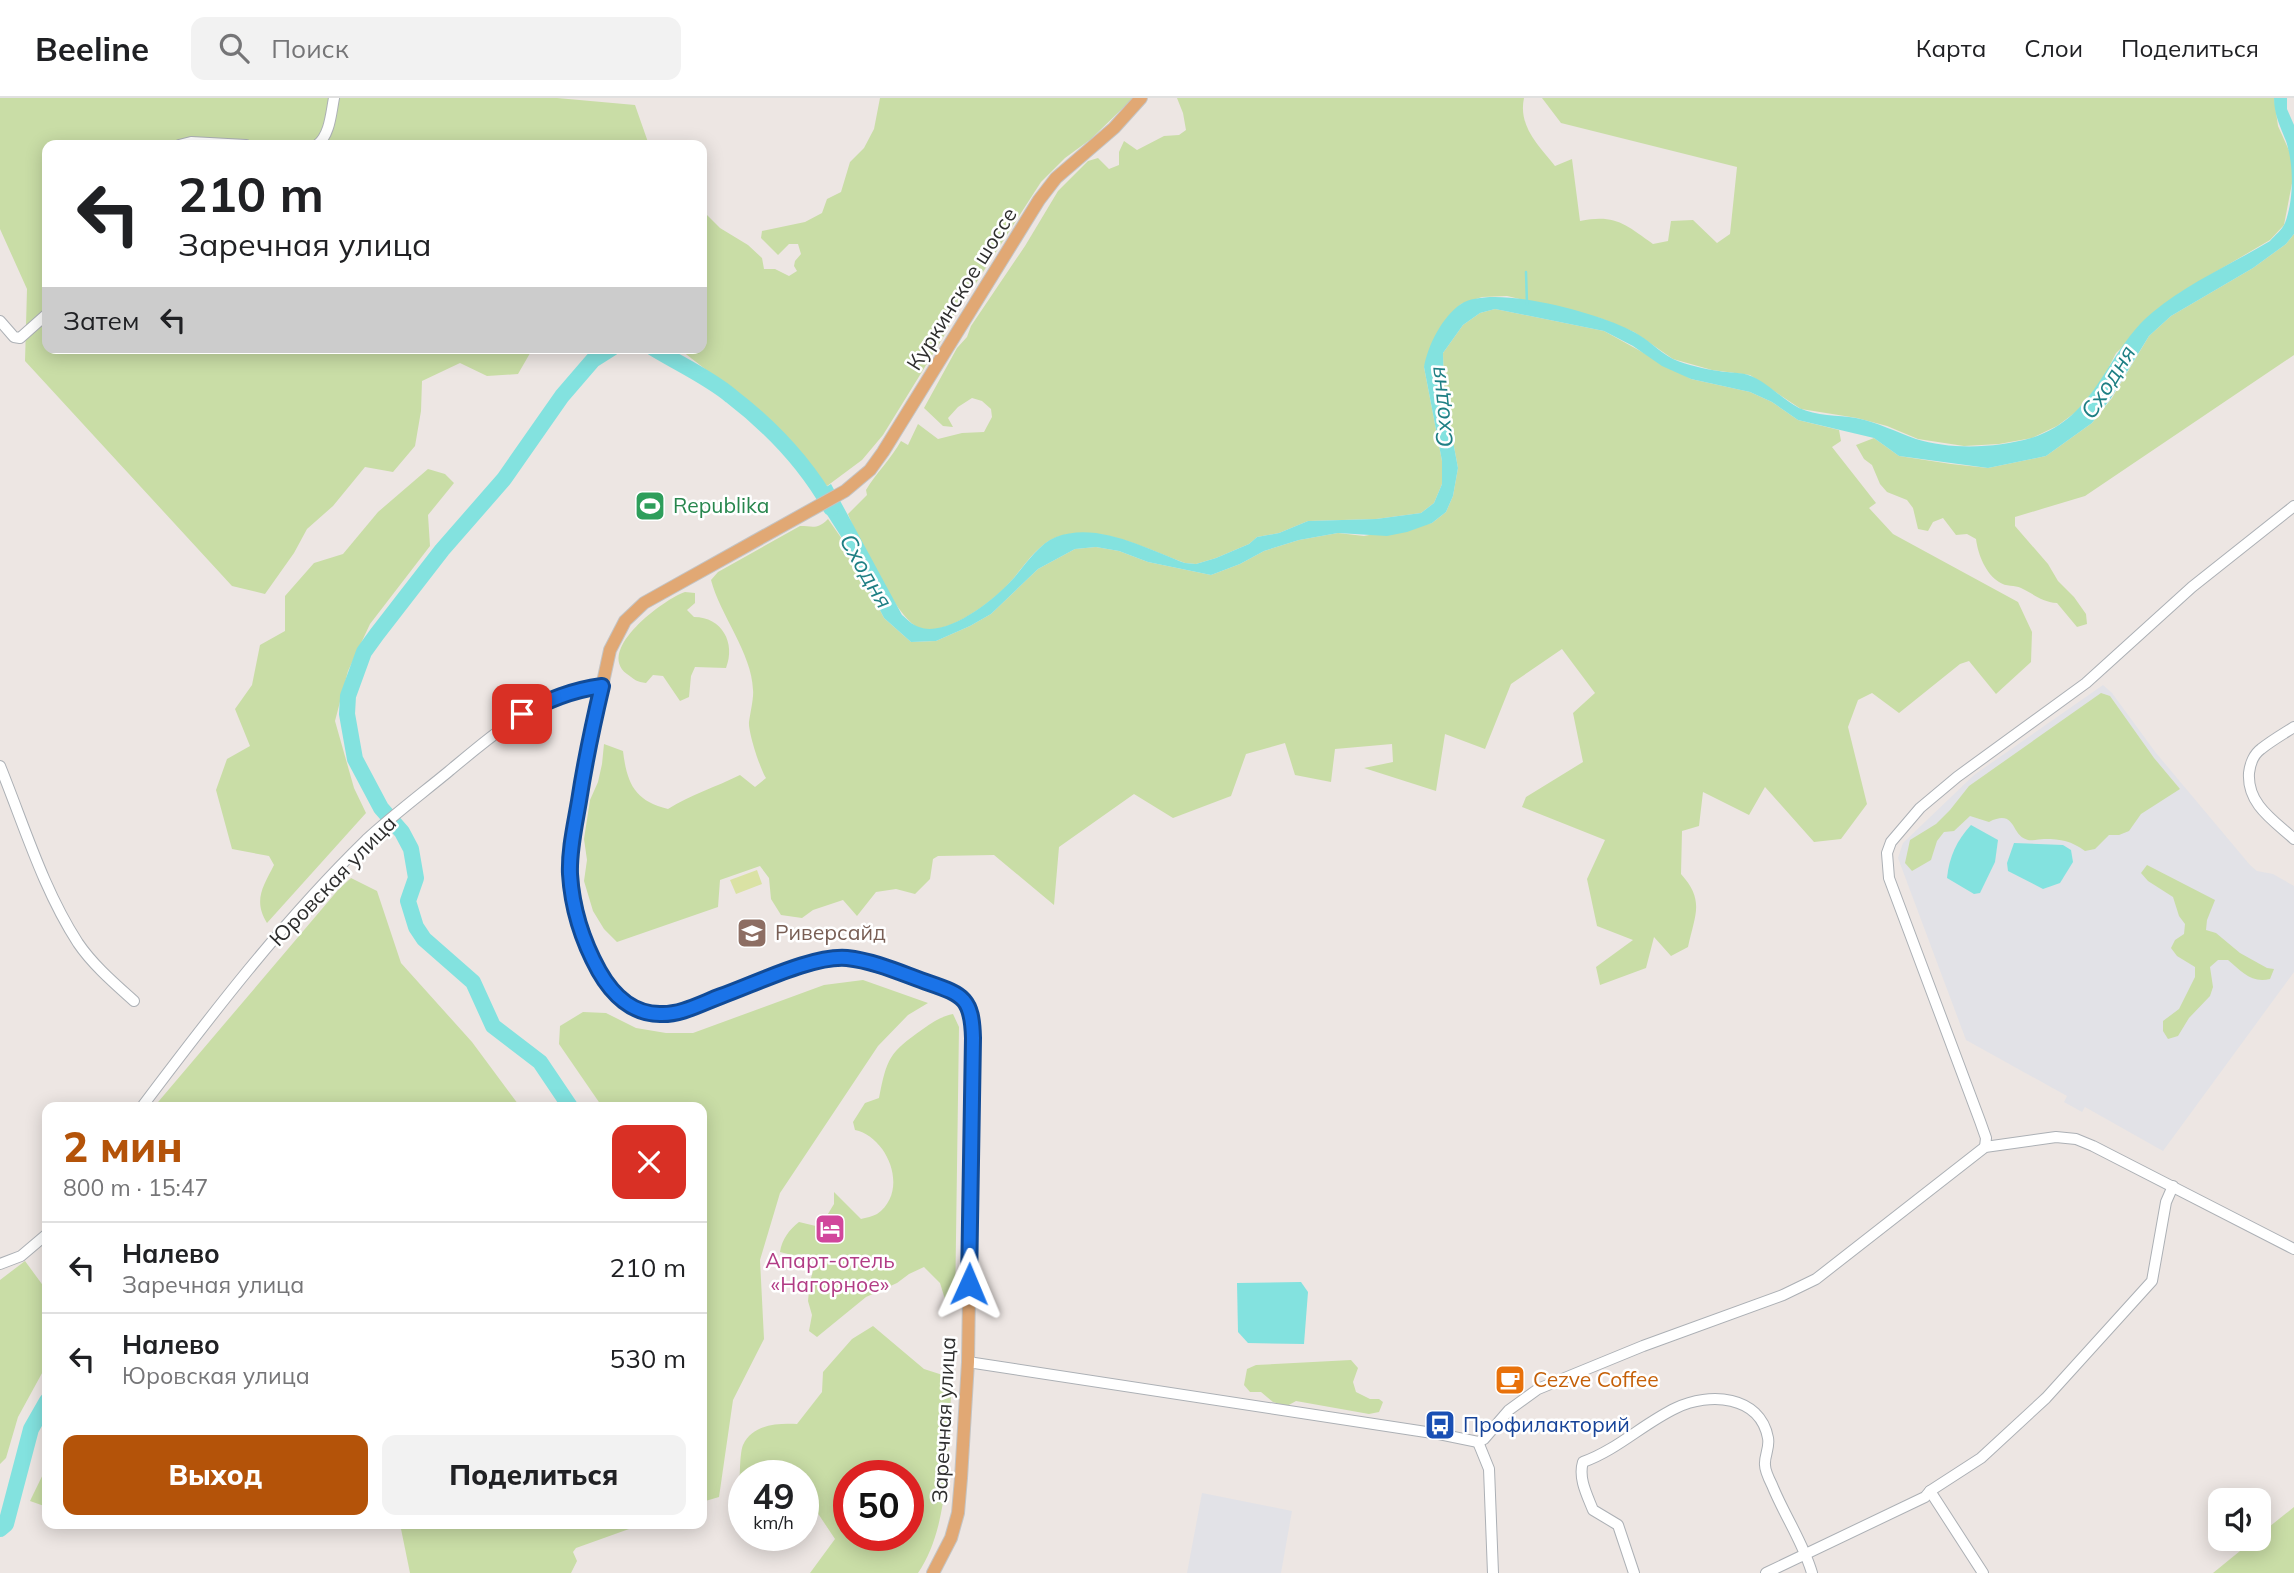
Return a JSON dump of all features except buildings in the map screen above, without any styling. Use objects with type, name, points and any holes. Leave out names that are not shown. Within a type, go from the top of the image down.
[{"type":"main road","name":"Куркинское шоссе","points":[[823,503],[845,491],[870,470],[883,452],[1039,200],[1056,178],[1114,128],[1141,98]]},
{"type":"main road","name":"Заречная улица","points":[[823,503],[644,603],[625,621],[613,641],[602,686],[571,845],[570,874],[578,916],[590,952],[607,986],[633,1008],[646,1013],[673,1013],[806,965],[840,958],[863,961],[946,989],[969,1006],[972,1021],[973,1076],[968,1362],[958,1513],[951,1538],[933,1573]]},
{"type":"street","points":[[323,140],[334,98]]},
{"type":"street","points":[[0,321],[14,337],[20,338],[42,318]]},
{"type":"street","points":[[1984,1147],[1986,1138],[1983,1129],[1889,878],[1887,853],[1891,842],[1920,808],[1956,778],[2086,683],[2192,587],[2294,506]]},
{"type":"street","name":"Юровская улица","points":[[145,1102],[266,950],[376,831],[522,714],[554,698],[580,689],[602,686]]},
{"type":"street","points":[[2294,727],[2259,750],[2250,767],[2249,783],[2250,792],[2260,808],[2294,839]]},
{"type":"street","points":[[0,766],[51,893],[79,944],[134,1001]]},
{"type":"street","points":[[968,1362],[1478,1442],[1519,1402],[1538,1389],[1632,1350],[1783,1295],[1816,1279],[1871,1239],[1984,1147],[2056,1137],[2076,1139],[2294,1249]]},
{"type":"street","points":[[1766,1573],[1925,1497],[1981,1458],[2046,1398],[2152,1281],[2166,1202],[2173,1186]]},
{"type":"street","points":[[0,1264],[21,1256],[42,1238]]},
{"type":"street","points":[[1634,1573],[1618,1525],[1593,1510],[1582,1480],[1583,1462],[1611,1449],[1677,1407],[1698,1399],[1722,1398],[1739,1403],[1759,1415],[1769,1440],[1765,1468],[1779,1502],[1807,1555],[1812,1573]]},
{"type":"street","points":[[1478,1442],[1489,1469],[1493,1573]]},
{"type":"street","points":[[1930,1491],[1983,1573]]},
{"type":"shaded area","points":[[2103,685],[2250,865],[2257,871],[2273,874],[2294,886],[2294,972],[2163,1151],[2085,1107],[2082,1112],[2064,1102],[2067,1096],[1966,1040],[1898,858],[1903,843],[1974,775]]},
{"type":"shaded area","points":[[1202,1493],[1292,1511],[1281,1573],[1187,1573]]},
{"type":"green space","points":[[0,98],[557,98],[635,105],[647,140],[42,140],[42,354],[530,354],[518,374],[487,376],[460,363],[422,381],[421,411],[415,446],[393,472],[365,467],[333,506],[307,529],[294,553],[265,594],[232,586],[25,361],[27,289],[0,229]]},
{"type":"green space","points":[[880,98],[1133,98],[1041,182],[976,283],[964,293],[944,336],[883,435],[862,460],[827,486],[744,399],[686,354],[707,354],[707,215],[720,228],[748,245],[762,258],[764,269],[775,269],[789,276],[797,271],[795,261],[801,254],[798,244],[789,244],[778,255],[761,238],[762,231],[805,222],[822,213],[827,199],[841,192],[850,162],[864,148],[874,129]]},
{"type":"green space","points":[[1177,98],[1524,98],[1527,126],[1542,150],[1555,166],[1572,159],[1580,221],[1602,219],[1619,222],[1653,244],[1668,241],[1671,221],[1693,220],[1717,243],[1730,234],[1737,167],[1561,123],[1542,98],[2274,98],[2278,126],[2291,155],[2293,178],[2284,225],[2270,240],[2178,294],[2116,353],[2102,381],[2076,412],[2057,426],[2032,438],[1999,444],[1964,446],[1918,439],[1887,426],[1857,418],[1801,409],[1750,375],[1712,370],[1673,359],[1634,332],[1600,318],[1507,296],[1482,297],[1461,304],[1448,318],[1424,367],[1442,461],[1442,484],[1434,503],[1421,513],[1376,519],[1308,521],[1279,533],[1257,537],[1249,544],[1196,564],[1185,563],[1106,535],[1089,533],[1057,537],[1038,550],[1004,588],[970,615],[944,627],[921,629],[912,623],[890,596],[848,514],[867,495],[866,490],[901,441],[908,445],[918,424],[938,439],[962,433],[984,432],[992,417],[991,409],[982,401],[972,398],[958,407],[948,418],[953,427],[943,426],[924,408],[957,348],[967,337],[971,326],[1058,191],[1088,161],[1098,158],[1109,169],[1119,165],[1119,152],[1124,141],[1137,150],[1164,136],[1179,135],[1186,130]]},
{"type":"green space","points":[[2294,234],[2294,355],[2085,496],[2015,517],[2015,526],[2074,597],[2086,614],[2087,624],[2077,627],[2057,603],[2042,599],[2019,587],[1999,582],[1983,564],[1976,539],[1967,534],[1956,535],[1943,518],[1933,522],[1928,531],[1918,529],[1913,508],[1907,500],[1887,492],[1880,484],[1872,465],[1864,459],[1856,445],[1874,438],[1899,456],[1988,468],[2046,456],[2092,423],[2112,398],[2149,336],[2171,316],[2253,268],[2286,244]]},
{"type":"green space","points":[[1495,309],[1604,331],[1691,379],[1750,392],[1772,402],[1798,420],[1839,430],[1841,441],[1832,447],[1876,503],[1869,508],[1893,534],[2018,602],[2032,632],[2031,662],[1996,694],[1969,661],[1960,664],[1899,713],[1872,693],[1858,700],[1848,727],[1867,804],[1841,839],[1814,842],[1765,787],[1749,815],[1703,792],[1699,826],[1682,831],[1681,874],[1696,900],[1688,947],[1671,956],[1654,937],[1646,968],[1600,985],[1596,967],[1633,940],[1597,926],[1587,879],[1605,840],[1522,807],[1526,797],[1583,762],[1573,713],[1595,693],[1562,649],[1511,684],[1485,749],[1445,734],[1436,791],[1364,768],[1393,762],[1392,744],[1335,749],[1331,782],[1295,775],[1285,743],[1246,754],[1231,796],[1173,818],[1134,794],[1059,847],[1054,905],[994,855],[938,856],[933,859],[930,879],[915,894],[896,889],[876,892],[857,916],[843,900],[813,910],[802,918],[781,915],[771,899],[769,878],[760,866],[720,880],[718,907],[617,942],[604,929],[593,911],[584,881],[587,860],[584,839],[590,800],[602,764],[604,744],[623,751],[630,782],[640,796],[668,809],[740,775],[755,787],[766,778],[749,727],[753,693],[751,676],[742,648],[721,607],[711,580],[718,572],[800,526],[818,526],[828,519],[849,549],[884,618],[911,642],[936,641],[991,614],[1038,569],[1075,549],[1096,547],[1119,551],[1148,562],[1211,575],[1264,551],[1299,540],[1338,533],[1364,536],[1432,523],[1446,512],[1453,496],[1458,468],[1444,393],[1443,353],[1463,325],[1480,313]]},
{"type":"green space","points":[[428,469],[445,474],[454,483],[428,515],[430,546],[370,624],[348,671],[335,721],[354,788],[366,813],[267,923],[260,900],[274,865],[269,856],[232,849],[216,790],[227,759],[250,746],[235,709],[252,685],[260,645],[285,631],[285,596],[314,563],[343,554],[378,512]]},
{"type":"green space","points":[[685,592],[695,593],[695,603],[687,610],[694,617],[712,621],[724,633],[728,641],[729,659],[726,668],[695,667],[691,676],[689,697],[680,701],[663,676],[653,675],[646,683],[627,674],[619,664],[620,652],[636,627],[663,604]]},
{"type":"green space","points":[[2101,693],[2110,696],[2154,758],[2180,789],[2141,814],[2129,831],[2109,835],[2095,849],[2085,851],[2061,840],[2022,838],[2009,820],[2004,818],[1989,822],[1970,816],[1954,831],[1944,832],[1937,841],[1931,860],[1912,871],[1905,863],[1910,840],[1936,824],[1969,786]]},
{"type":"green space","points":[[2147,865],[2215,900],[2206,930],[2216,933],[2240,953],[2274,969],[2270,979],[2258,980],[2228,960],[2218,960],[2210,967],[2213,987],[2210,996],[2189,1018],[2178,1036],[2168,1039],[2163,1031],[2163,1021],[2179,1009],[2195,977],[2195,967],[2177,956],[2171,948],[2175,940],[2184,934],[2185,924],[2179,916],[2173,897],[2148,881],[2141,873]]},
{"type":"green space","points":[[757,870],[762,884],[736,894],[730,880]]},
{"type":"green space","points":[[351,878],[377,891],[401,963],[472,1042],[517,1102],[158,1102]]},
{"type":"green space","points":[[863,980],[928,1003],[908,1015],[878,1046],[780,1193],[760,1260],[764,1339],[733,1400],[719,1497],[707,1501],[707,1102],[599,1102],[559,1044],[560,1026],[583,1012],[606,1013],[636,1028],[666,1033],[693,1033],[824,985]]},
{"type":"green space","points":[[953,1014],[959,1027],[955,1309],[948,1309],[940,1283],[924,1267],[866,1297],[817,1337],[809,1331],[812,1315],[808,1301],[815,1265],[809,1254],[792,1255],[780,1252],[782,1243],[799,1222],[820,1227],[834,1204],[834,1192],[861,1219],[877,1214],[887,1204],[892,1192],[891,1166],[877,1143],[855,1130],[853,1122],[865,1103],[879,1098],[887,1065],[896,1051],[930,1024]]},
{"type":"green space","points":[[25,1261],[42,1284],[42,1373],[18,1417],[6,1458],[0,1464],[0,1280]]},
{"type":"green space","points":[[873,1326],[924,1369],[952,1378],[943,1505],[929,1553],[918,1573],[810,1573],[833,1542],[833,1551],[924,1551],[924,1460],[833,1460],[833,1536],[819,1515],[819,1460],[741,1460],[747,1438],[759,1429],[797,1424],[822,1392],[823,1372],[852,1339]]},
{"type":"green space","points":[[1351,1360],[1358,1368],[1353,1382],[1356,1392],[1383,1402],[1379,1412],[1369,1414],[1296,1401],[1287,1406],[1273,1402],[1261,1392],[1250,1392],[1244,1385],[1247,1369],[1256,1365]]},
{"type":"green space","points":[[42,1476],[42,1505],[30,1501]]},
{"type":"green space","points":[[2294,1507],[2294,1573],[2213,1573],[2240,1551],[2271,1551],[2271,1525]]},
{"type":"green space","points":[[401,1529],[629,1529],[576,1548],[573,1552],[577,1561],[571,1573],[410,1573]]},
{"type":"water","points":[[2274,98],[2287,98],[2287,109],[2294,125],[2294,234],[2286,244],[2253,268],[2171,316],[2149,336],[2111,398],[2092,423],[2046,456],[1988,468],[1899,456],[1874,438],[1798,420],[1772,402],[1750,392],[1691,379],[1662,366],[1633,346],[1604,331],[1495,309],[1480,313],[1463,325],[1443,353],[1444,393],[1458,468],[1453,496],[1446,512],[1432,523],[1407,532],[1387,536],[1338,533],[1299,540],[1264,551],[1211,575],[1148,562],[1119,551],[1096,547],[1075,549],[1038,569],[991,614],[970,626],[936,641],[911,642],[884,618],[849,549],[819,502],[818,492],[831,484],[902,615],[916,626],[930,629],[955,622],[982,607],[1003,589],[1049,540],[1072,533],[1088,532],[1122,539],[1185,563],[1196,564],[1249,544],[1257,537],[1279,533],[1308,521],[1376,519],[1421,513],[1434,503],[1442,484],[1442,461],[1424,367],[1442,324],[1461,304],[1476,298],[1497,297],[1548,303],[1598,317],[1634,332],[1678,361],[1751,376],[1799,408],[1813,413],[1864,420],[1930,443],[1988,446],[2031,438],[2054,428],[2072,415],[2086,400],[2123,345],[2153,312],[2195,283],[2270,241],[2282,228],[2290,203],[2292,171],[2289,150],[2276,115]]},
{"type":"water","points":[[1971,825],[1998,840],[1995,862],[1980,893],[1974,894],[1947,878],[1954,849]]},
{"type":"water","points":[[2014,843],[2063,845],[2071,850],[2073,862],[2060,883],[2043,889],[2008,871],[2007,863]]},
{"type":"water","points":[[1301,1282],[1308,1292],[1304,1344],[1248,1343],[1238,1332],[1237,1283]]},
{"type":"waterway","points":[[1526,272],[1527,304]]},
{"type":"waterway","name":"Сходня","points":[[567,1102],[540,1062],[493,1026],[473,982],[424,939],[416,927],[408,901],[416,878],[411,849],[402,832],[381,808],[355,759],[347,714],[348,696],[364,652],[442,550],[504,479],[562,396],[593,360],[602,354]]},
{"type":"waterway","name":"Сходня","points":[[663,354],[713,383],[760,420],[787,447],[831,508]]},
{"type":"waterway","name":"Сходня","points":[[0,1529],[6,1524],[31,1429],[42,1410]]},
{"type":"place","name":"Republika","points":[[650,506]]},
{"type":"place","name":"Риверсайд","points":[[752,933]]},
{"type":"place","name":"Апарт-отель «Нагорное»","points":[[830,1229]]},
{"type":"place","name":"Cezve Coffee","points":[[1510,1380]]},
{"type":"place","name":"Профилакторий","points":[[1440,1425]]},
{"type":"route","points":[[522,714],[554,698],[580,689],[602,686],[571,845],[571,881],[583,933],[598,969],[607,986],[633,1008],[646,1013],[673,1013],[817,961],[840,958],[863,961],[946,989],[955,993],[969,1006],[973,1038],[969,1284]]}]
